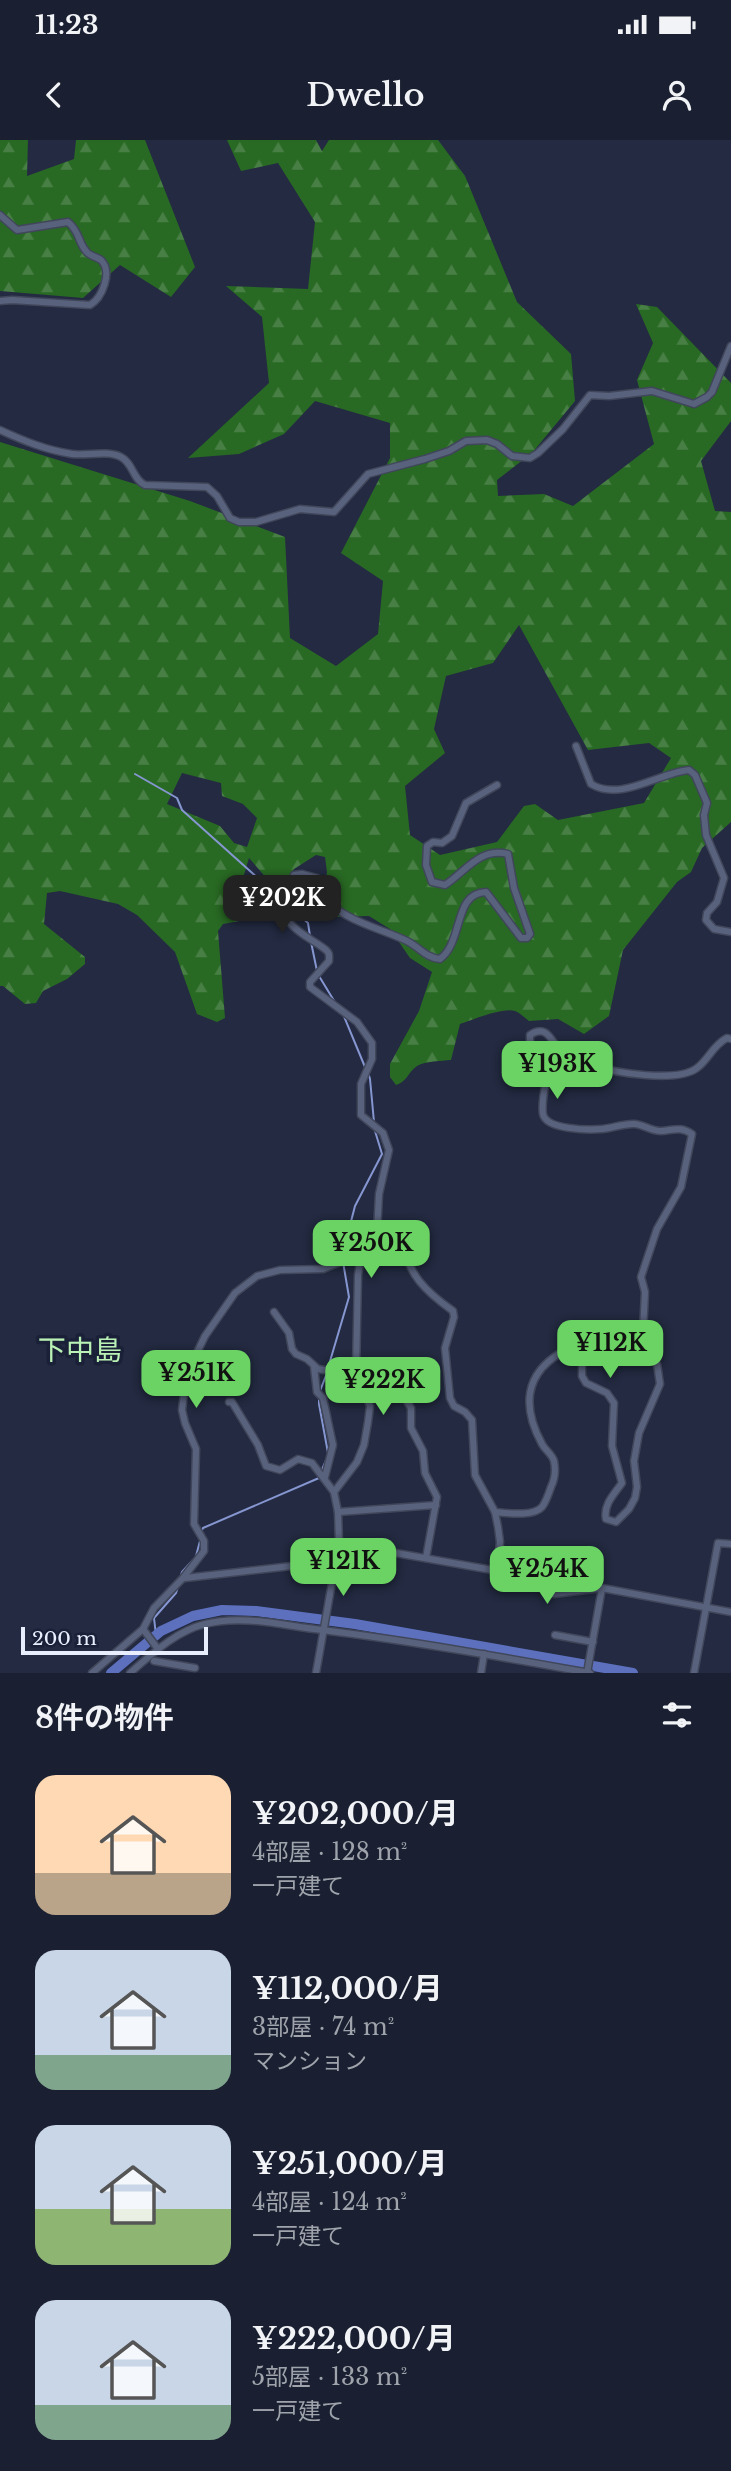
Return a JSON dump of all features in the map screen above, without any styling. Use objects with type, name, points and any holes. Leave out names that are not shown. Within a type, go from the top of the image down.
[{"type":"street","points":[[0,215],[17,230],[68,222],[76,229],[86,251],[104,264],[107,276],[97,301],[90,305],[0,301]]},
{"type":"street","points":[[0,430],[28,443],[55,451],[121,457],[128,463],[139,483],[145,485],[207,487],[218,496],[230,518],[239,522],[256,522],[300,509],[334,512],[368,474],[425,459],[466,441],[487,440],[512,456],[530,458],[563,429],[590,395],[609,396],[652,391],[694,404],[712,392],[731,346]]},
{"type":"street","points":[[576,746],[591,784],[606,789],[627,789],[676,772],[689,770],[695,775],[707,803],[704,815],[706,835],[724,878],[717,902],[707,913],[706,920],[714,929],[731,932]]},
{"type":"street","points":[[334,1492],[357,1462],[366,1436],[370,1409],[357,1371],[358,1275],[361,1257],[377,1232],[379,1194],[389,1150],[383,1133],[361,1115],[361,1084],[372,1059],[372,1043],[357,1022],[310,987],[310,982],[329,961],[329,954],[289,922],[294,875],[317,878],[329,903],[350,916],[411,943],[431,958],[440,959],[448,953],[461,921],[464,905],[471,895],[478,892],[486,892],[515,932],[522,939],[527,938],[530,934],[513,888],[508,854],[491,852],[482,855],[460,875],[445,884],[432,882],[426,865],[427,846],[452,836],[466,803],[498,785]]},
{"type":"street","points":[[495,1512],[531,1512],[543,1506],[555,1477],[554,1465],[551,1455],[541,1442],[530,1409],[529,1394],[533,1380],[544,1365],[551,1357],[565,1349],[572,1339],[577,1338],[582,1342],[582,1376],[586,1383],[607,1393],[614,1403],[611,1446],[622,1483],[608,1502],[604,1515],[606,1519],[617,1522],[635,1498],[637,1487],[634,1461],[639,1433],[660,1384],[657,1364],[642,1352],[645,1292],[641,1276],[657,1229],[681,1187],[692,1135],[678,1128],[659,1131],[635,1124],[599,1129],[570,1128],[556,1126],[546,1120],[543,1116],[543,1097],[547,1076],[530,1046],[530,1035],[544,1031],[562,1052],[600,1067],[647,1075],[691,1072],[707,1058],[717,1043],[731,1039]]},
{"type":"street","points":[[377,1232],[397,1235],[402,1239],[404,1253],[421,1285],[453,1311],[454,1317],[445,1348],[450,1398],[454,1406],[466,1412],[472,1420],[475,1475],[495,1512],[500,1542],[497,1571]]},
{"type":"street","points":[[92,1673],[142,1629],[154,1608],[184,1578],[205,1548],[194,1524],[196,1449],[185,1423],[183,1400],[191,1365],[205,1336],[233,1296],[257,1276],[280,1270],[323,1269],[361,1257]]},
{"type":"street","points":[[274,1312],[289,1333],[294,1353],[307,1359],[314,1367],[333,1372],[399,1374],[402,1393],[411,1408],[412,1429],[423,1449],[425,1473],[436,1495],[426,1558]]},
{"type":"street","points":[[314,1367],[317,1392],[323,1398],[332,1445],[325,1477]]},
{"type":"street","points":[[229,1402],[238,1409],[258,1445],[265,1466],[280,1470],[292,1460],[301,1458],[315,1465],[334,1492],[339,1544],[316,1673]]},
{"type":"street","points":[[338,1512],[436,1505]]},
{"type":"street","points":[[694,1673],[718,1543],[731,1544]]},
{"type":"street","points":[[339,1544],[515,1574],[554,1594],[602,1588],[731,1612]]},
{"type":"street","points":[[184,1578],[336,1561]]},
{"type":"street","points":[[130,1673],[158,1649],[192,1629],[213,1622],[248,1621],[484,1654],[588,1673],[602,1588]]},
{"type":"street","points":[[142,1629],[158,1649]]},
{"type":"street","points":[[555,1635],[593,1642]]},
{"type":"street","points":[[481,1673],[484,1654]]},
{"type":"street","points":[[154,1661],[195,1668]]},
{"type":"green space","points":[[0,140],[28,140],[27,176],[74,159],[76,140],[145,140],[195,267],[171,297],[120,265],[83,298],[0,291]]},
{"type":"green space","points":[[227,140],[316,140],[322,151],[329,140],[438,140],[465,176],[517,302],[571,354],[575,401],[532,453],[497,480],[498,496],[544,494],[573,506],[654,444],[637,380],[653,343],[636,304],[657,307],[731,383],[731,421],[701,461],[715,511],[731,512],[731,822],[702,848],[691,872],[677,882],[623,950],[609,1016],[584,1034],[558,1019],[529,1021],[515,1011],[495,1012],[460,1024],[451,1060],[421,1064],[414,1068],[403,1082],[396,1085],[390,1077],[390,1064],[419,1011],[432,972],[410,958],[390,929],[369,916],[332,917],[321,907],[327,872],[325,857],[316,855],[294,869],[283,884],[274,887],[249,858],[243,878],[245,920],[223,924],[218,931],[225,1018],[217,1022],[197,1014],[175,952],[137,915],[118,904],[60,891],[47,893],[44,924],[85,957],[85,964],[67,979],[43,991],[36,1003],[25,1004],[0,986],[0,442],[190,501],[285,537],[290,638],[336,666],[378,634],[383,581],[341,553],[390,458],[390,423],[315,401],[284,434],[239,454],[188,458],[269,383],[262,317],[226,286],[308,289],[315,222],[278,163],[241,171]],"holes":[[[519,625],[588,750],[649,743],[671,758],[644,803],[558,820],[535,804],[524,806],[497,842],[440,855],[410,835],[405,786],[445,753],[434,729],[446,676],[493,663]],[[182,773],[221,783],[222,796],[243,804],[257,818],[247,847],[234,843],[220,826],[167,804]]]},
{"type":"waterway","points":[[135,774],[177,798],[182,810],[289,906]]},
{"type":"waterway","points":[[293,910],[308,923],[310,936]]},
{"type":"waterway","points":[[311,942],[317,971]]},
{"type":"waterway","points":[[319,976],[336,1004]]},
{"type":"waterway","points":[[343,1014],[365,1067]]},
{"type":"waterway","points":[[368,1072],[374,1122]]},
{"type":"waterway","points":[[328,1368],[349,1297],[342,1256],[355,1206],[382,1154],[375,1131]]},
{"type":"waterway","points":[[320,1391],[327,1373]]},
{"type":"waterway","points":[[319,1397],[328,1453]]},
{"type":"waterway","points":[[321,1472],[327,1458]]},
{"type":"waterway","points":[[201,1532],[203,1528],[319,1478]]},
{"type":"waterway","points":[[196,1556],[200,1541]]},
{"type":"waterway","points":[[180,1578],[193,1560]]},
{"type":"waterway","points":[[156,1635],[154,1618],[178,1587]]},
{"type":"waterway","points":[[111,1673],[161,1631],[193,1616],[222,1610],[256,1611],[355,1624],[633,1673]]},
{"type":"district","name":"下中島","points":[[80,1350]]}]
